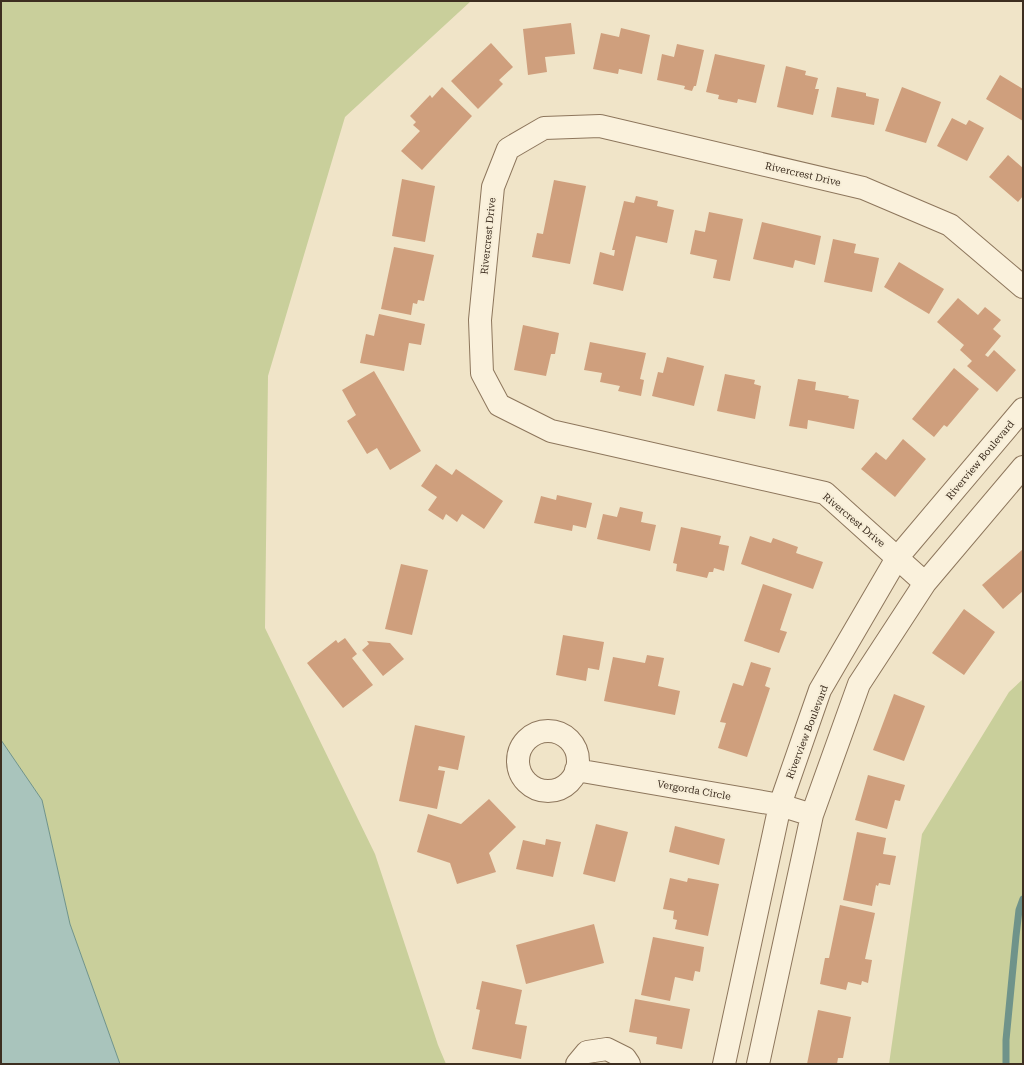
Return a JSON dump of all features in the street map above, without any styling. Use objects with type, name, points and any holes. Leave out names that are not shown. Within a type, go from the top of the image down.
[{"type":"street","name":"Rivercrest Drive","points":[[925,583],[825,493],[551,431],[499,405],[482,373],[480,320],[493,187],[508,149],[544,128],[600,126],[863,188],[950,225],[1023,287]]},
{"type":"street","name":"Riverview Boulevard","points":[[724,1064],[780,805],[820,690],[897,558],[1023,409]]},
{"type":"street","points":[[758,1064],[812,815],[859,684],[925,583],[1023,467]]},
{"type":"street","name":"Vergorda Circle","points":[[576,770],[780,805],[812,815]]},
{"type":"street","points":[[577,1064],[587,1052],[608,1049],[625,1058],[629,1064]]},
{"type":"green space","points":[[1,1],[471,1],[345,117],[268,376],[265,628],[375,854],[438,1045],[446,1064],[120,1064],[70,924],[42,800],[1,740]]},
{"type":"green space","points":[[1023,679],[1023,1064],[889,1064],[922,834],[1009,692]]},
{"type":"water","points":[[1,740],[42,800],[70,924],[120,1064],[1,1064]]},
{"type":"building","points":[[571,23],[575,54],[545,57],[547,72],[528,75],[523,29]]},
{"type":"building","points":[[621,28],[650,35],[642,74],[619,69],[618,74],[593,69],[601,33],[619,37]]},
{"type":"building","points":[[491,43],[513,67],[499,80],[503,84],[478,109],[451,81]]},
{"type":"building","points":[[677,44],[704,50],[696,86],[694,86],[692,91],[684,89],[685,86],[657,80],[662,54],[674,57]]},
{"type":"building","points":[[715,54],[765,65],[756,103],[738,99],[737,103],[718,99],[719,95],[706,92]]},
{"type":"building","points":[[786,66],[806,71],[805,75],[818,78],[815,89],[819,89],[813,115],[777,107]]},
{"type":"building","points":[[1000,75],[1023,89],[1023,121],[986,99]]},
{"type":"building","points":[[442,87],[472,116],[422,170],[401,151],[420,131],[413,125],[416,122],[410,116],[430,95],[432,98]]},
{"type":"building","points":[[837,87],[866,93],[866,96],[879,99],[874,125],[831,117]]},
{"type":"building","points":[[902,87],[941,102],[926,143],[885,131]]},
{"type":"building","points":[[952,118],[966,125],[969,120],[984,128],[967,161],[937,146]]},
{"type":"building","points":[[1008,155],[1023,168],[1023,196],[1018,202],[989,177]]},
{"type":"building","points":[[402,179],[435,186],[425,242],[392,236]]},
{"type":"building","points":[[554,180],[586,186],[570,264],[532,257],[537,233],[543,234]]},
{"type":"building","points":[[636,196],[658,201],[657,206],[674,210],[667,243],[636,236],[623,291],[593,284],[600,252],[614,256],[615,250],[612,250],[624,201],[634,203]]},
{"type":"building","points":[[709,212],[743,219],[730,281],[713,278],[717,260],[690,254],[695,230],[705,232]]},
{"type":"building","points":[[762,222],[821,236],[815,265],[795,260],[793,268],[753,259]]},
{"type":"building","points":[[833,239],[856,244],[854,253],[879,258],[872,292],[824,282]]},
{"type":"building","points":[[394,247],[434,255],[424,301],[418,300],[417,304],[413,303],[411,315],[381,309]]},
{"type":"building","points":[[899,262],[944,289],[929,314],[884,287]]},
{"type":"building","points":[[958,298],[978,315],[985,307],[1001,320],[993,329],[1001,336],[985,355],[988,357],[994,350],[1016,370],[997,392],[967,366],[972,361],[960,350],[964,345],[937,322]]},
{"type":"building","points":[[379,314],[425,324],[421,345],[409,343],[404,371],[360,363],[366,334],[374,336]]},
{"type":"building","points":[[523,325],[559,333],[555,354],[551,354],[546,376],[514,370]]},
{"type":"building","points":[[590,342],[646,353],[640,379],[644,380],[641,396],[618,391],[620,386],[600,382],[602,373],[584,370]]},
{"type":"building","points":[[667,357],[704,366],[694,406],[652,396],[658,372],[663,373]]},
{"type":"building","points":[[954,368],[979,389],[947,427],[944,425],[934,437],[912,419]]},
{"type":"building","points":[[374,371],[421,451],[390,470],[377,448],[367,454],[347,421],[356,415],[342,390]]},
{"type":"building","points":[[725,374],[755,380],[754,384],[761,386],[755,419],[717,411]]},
{"type":"building","points":[[798,379],[816,382],[815,390],[849,396],[848,398],[859,400],[854,429],[808,420],[807,429],[789,426]]},
{"type":"building","points":[[903,439],[926,459],[895,497],[861,469],[876,452],[886,460]]},
{"type":"building","points":[[436,464],[452,475],[456,469],[503,501],[484,529],[462,514],[457,522],[446,514],[443,520],[428,510],[437,497],[421,486]]},
{"type":"building","points":[[557,495],[592,503],[586,528],[573,525],[572,531],[534,523],[541,496],[556,500]]},
{"type":"building","points":[[620,507],[643,512],[641,522],[656,525],[650,551],[597,539],[603,514],[617,517]]},
{"type":"building","points":[[681,527],[721,536],[719,544],[729,546],[724,571],[714,568],[713,572],[709,572],[707,578],[676,571],[677,564],[673,563]]},
{"type":"building","points":[[750,536],[771,543],[773,538],[798,547],[796,553],[823,562],[813,589],[741,564]]},
{"type":"building","points":[[1023,549],[1023,591],[1003,609],[982,585]]},
{"type":"building","points":[[401,564],[428,570],[412,635],[385,629]]},
{"type":"building","points":[[763,584],[792,594],[780,630],[787,632],[779,653],[744,641]]},
{"type":"building","points":[[964,609],[995,632],[964,675],[932,653]]},
{"type":"building","points":[[563,635],[604,642],[599,670],[588,668],[586,681],[556,675]]},
{"type":"building","points":[[345,638],[357,654],[352,658],[373,685],[343,708],[307,663],[336,640],[338,643]]},
{"type":"building","points":[[367,641],[390,643],[404,659],[383,676],[362,650],[369,644]]},
{"type":"building","points":[[647,655],[664,658],[658,686],[680,691],[675,715],[604,701],[613,657],[645,663]]},
{"type":"building","points":[[751,662],[771,668],[765,686],[770,688],[747,757],[718,748],[726,723],[720,722],[733,683],[743,686]]},
{"type":"building","points":[[894,694],[925,706],[904,761],[873,750]]},
{"type":"building","points":[[415,725],[465,736],[458,770],[439,766],[438,770],[445,771],[437,809],[399,801]]},
{"type":"building","points":[[868,775],[905,785],[900,801],[895,800],[887,829],[855,820]]},
{"type":"building","points":[[489,799],[516,827],[489,853],[496,872],[457,884],[450,863],[417,852],[428,814],[461,824]]},
{"type":"building","points":[[596,824],[628,832],[615,882],[583,874]]},
{"type":"building","points":[[675,826],[725,839],[719,865],[669,852]]},
{"type":"building","points":[[857,832],[886,838],[883,854],[896,856],[890,885],[879,883],[878,886],[876,885],[872,906],[843,900]]},
{"type":"building","points":[[546,839],[561,842],[553,877],[516,869],[523,840],[545,845]]},
{"type":"building","points":[[670,878],[687,882],[688,878],[719,884],[708,936],[675,929],[677,920],[673,919],[674,911],[663,909]]},
{"type":"building","points":[[840,905],[875,913],[865,959],[872,960],[868,983],[862,981],[861,985],[848,982],[846,990],[820,984],[825,958],[829,958]]},
{"type":"building","points":[[594,924],[604,963],[526,984],[516,945]]},
{"type":"building","points":[[653,937],[704,947],[700,972],[695,971],[693,981],[675,977],[670,1001],[641,995]]},
{"type":"building","points":[[482,981],[522,990],[515,1024],[527,1026],[521,1059],[472,1049],[480,1010],[476,1009]]},
{"type":"building","points":[[635,999],[690,1009],[682,1049],[656,1044],[657,1037],[629,1032]]},
{"type":"building","points":[[818,1010],[851,1017],[843,1058],[838,1058],[837,1064],[807,1064]]},
{"type":"waterway","points":[[1006,1064],[1006,1040],[1016,936],[1019,910],[1023,899]]}]
